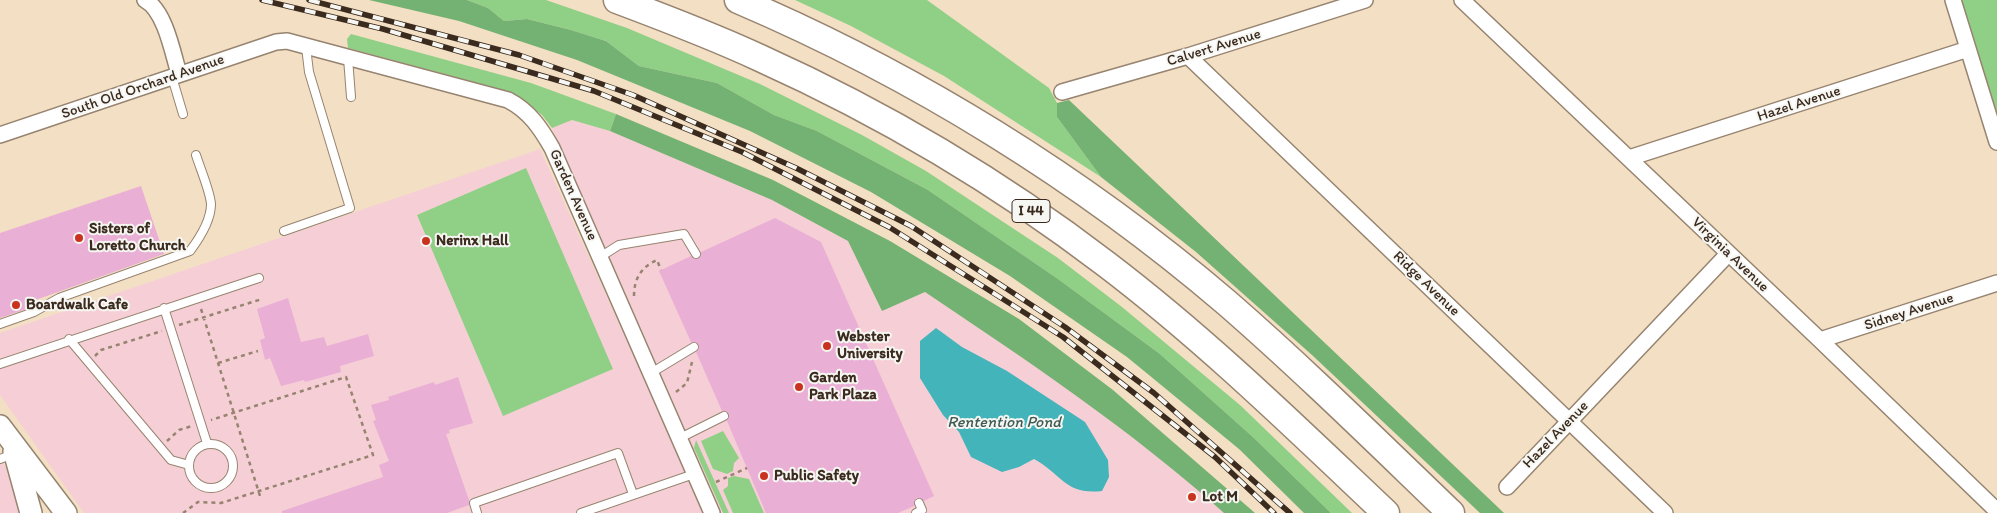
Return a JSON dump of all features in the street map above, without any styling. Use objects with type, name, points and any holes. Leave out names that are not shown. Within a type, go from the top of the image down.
[{"type":"highway","name":"I 44","points":[[617,0],[760,58],[834,93],[966,169],[1040,217],[1105,263],[1202,342],[1386,513]]},
{"type":"highway","points":[[738,0],[842,48],[914,86],[1045,166],[1120,219],[1240,315],[1451,513]]},
{"type":"main road","points":[[9,446],[60,509]]},
{"type":"main road","points":[[9,446],[31,513]]},
{"type":"street","points":[[145,0],[154,7],[162,22],[175,76]]},
{"type":"street","name":"Calvert Avenue","points":[[1062,92],[1188,56],[1365,0]]},
{"type":"street","name":"Virginia Avenue","points":[[1462,0],[1997,511]]},
{"type":"street","points":[[1953,0],[1997,142]]},
{"type":"street","name":"South Old Orchard Avenue","points":[[0,135],[276,42],[287,41]]},
{"type":"street","name":"Garden Avenue","points":[[287,41],[508,100],[519,106],[540,126],[600,257],[712,513]]},
{"type":"street","name":"Hazel Avenue","points":[[1629,158],[1968,49]]},
{"type":"street","name":"Ridge Avenue","points":[[1188,56],[1664,513]]},
{"type":"street","name":"Hazel Avenue","points":[[1507,486],[1728,254]]},
{"type":"street","name":"Sidney Avenue","points":[[1820,340],[1997,283]]},
{"type":"lane","points":[[284,231],[350,208],[309,72],[306,47]]},
{"type":"lane","points":[[348,58],[351,97]]},
{"type":"lane","points":[[175,76],[183,114]]},
{"type":"lane","points":[[0,324],[34,312],[59,298],[190,251],[198,241],[206,223],[211,204],[196,154]]},
{"type":"lane","points":[[600,257],[619,245],[684,234],[696,254]]},
{"type":"lane","points":[[0,364],[69,339],[259,278]]},
{"type":"lane","points":[[164,308],[206,443]]},
{"type":"lane","points":[[69,339],[171,460],[189,465]]},
{"type":"lane","points":[[651,373],[694,347]]},
{"type":"lane","points":[[680,438],[724,416]]},
{"type":"lane","points":[[206,443],[221,446],[227,450],[234,463],[231,478],[220,487],[205,488],[193,479],[189,465],[194,451],[206,443]]},
{"type":"lane","points":[[477,513],[474,503],[618,453],[633,494]]},
{"type":"lane","points":[[580,513],[694,474]]},
{"type":"lane","points":[[916,513],[922,510],[919,503]]},
{"type":"path","points":[[634,296],[634,287],[644,268],[657,260],[661,270]]},
{"type":"path","points":[[198,298],[260,496]]},
{"type":"path","points":[[218,363],[258,351]]},
{"type":"path","points":[[676,392],[687,383],[690,364],[694,361]]},
{"type":"path","points":[[160,447],[179,430],[346,377],[373,455],[221,503],[198,502],[183,513]]},
{"type":"path","points":[[716,482],[747,468]]},
{"type":"shaded area","points":[[572,120],[610,131],[772,200],[848,241],[882,311],[925,292],[1059,382],[1178,472],[1224,513],[84,513],[0,395],[0,333],[540,149],[700,502],[715,497],[552,128]]},
{"type":"shaded area","points":[[0,459],[14,479],[26,513],[0,513]]},
{"type":"green space","points":[[369,0],[467,0],[488,8],[504,21],[527,19],[606,41],[639,66],[717,83],[774,115],[817,131],[928,190],[1058,279],[1160,354],[1254,438],[1331,513],[1304,513],[1239,449],[1127,357],[1010,276],[871,192],[750,131],[577,60],[459,21]]},
{"type":"green space","points":[[467,0],[546,0],[627,28],[760,84],[862,135],[926,171],[1058,258],[1122,307],[1240,405],[1352,513],[1331,513],[1254,438],[1160,354],[1058,279],[928,190],[817,131],[774,115],[717,83],[639,66],[606,41],[527,19],[504,21],[488,8]]},
{"type":"green space","points":[[795,0],[927,0],[1049,88],[1057,103],[1057,117],[1101,177],[944,76],[851,26]]},
{"type":"green space","points":[[1957,0],[1997,0],[1997,128]]},
{"type":"green space","points":[[351,34],[531,83],[616,114],[610,131],[572,120],[552,128],[542,115],[511,92],[348,48],[347,39]]},
{"type":"green space","points":[[1069,100],[1504,513],[1480,513],[1312,355],[1196,252],[1101,177],[1057,117],[1057,103]]},
{"type":"green space","points":[[616,114],[773,180],[890,241],[1019,319],[1113,390],[1255,513],[1224,513],[1153,453],[1116,425],[1040,370],[925,292],[882,311],[848,241],[772,200],[610,131]]},
{"type":"green space","points":[[526,168],[613,369],[503,416],[417,215]]},
{"type":"green space","points":[[723,431],[739,458],[734,463],[733,471],[727,474],[713,469],[701,441]]},
{"type":"green space","points":[[696,440],[729,513],[723,513],[694,448]]},
{"type":"green space","points":[[734,476],[749,479],[764,513],[733,513],[723,490],[728,486],[728,478]]},
{"type":"water","name":"Rentention Pond","points":[[936,328],[962,347],[1007,371],[1085,422],[1108,460],[1109,477],[1102,491],[1080,490],[1072,487],[1034,459],[1019,467],[1002,472],[971,457],[959,432],[943,415],[920,378],[920,341]]},
{"type":"building","points":[[141,186],[164,254],[30,302],[32,307],[0,318],[0,233]]},
{"type":"building","name":"Garden Park Plaza","points":[[775,218],[821,242],[934,496],[924,501],[916,498],[914,506],[898,513],[766,513],[727,421],[729,414],[722,411],[696,352],[699,349],[699,345],[691,342],[659,271],[691,256],[698,259],[701,252]]},
{"type":"building","points":[[288,298],[301,342],[324,337],[327,346],[368,334],[374,356],[340,366],[341,372],[305,382],[304,380],[281,386],[270,358],[265,360],[260,340],[265,338],[257,309]]},
{"type":"building","points":[[458,377],[473,423],[449,430],[450,433],[446,434],[469,500],[469,505],[447,513],[282,513],[282,511],[383,477],[379,465],[389,461],[373,421],[376,420],[371,405],[389,400],[388,397],[434,382],[435,385]]},
{"type":"railway","points":[[262,0],[383,29],[594,91],[742,152],[889,227],[1063,337],[1215,457],[1274,513]]},
{"type":"railway","points":[[309,0],[519,55],[633,95],[796,168],[911,226],[1065,327],[1154,393],[1290,513]]},
{"type":"place","name":"Sisters of Loretto Church","points":[[79,238]]},
{"type":"place","name":"Nerinx Hall","points":[[426,241]]},
{"type":"place","name":"Boardwalk Cafe","points":[[16,305]]},
{"type":"place","name":"Webster University","points":[[827,346]]},
{"type":"place","name":"Garden Park Plaza","points":[[799,387]]},
{"type":"place","name":"Public Safety","points":[[764,476]]},
{"type":"place","name":"Lot M","points":[[1192,497]]}]
